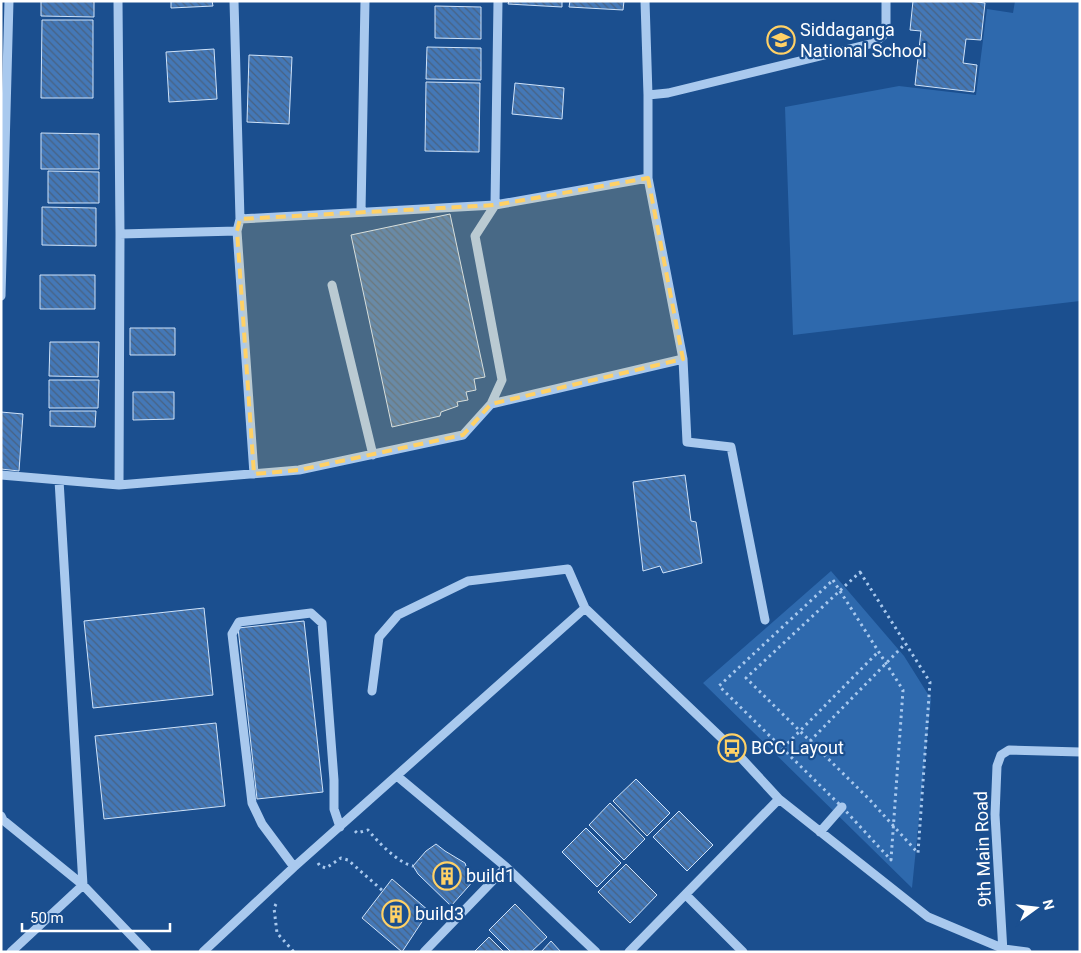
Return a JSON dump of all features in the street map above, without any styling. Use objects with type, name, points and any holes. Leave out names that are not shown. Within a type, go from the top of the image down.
[{"type":"street","points":[[1,296],[9,1]]},
{"type":"street","points":[[118,1],[120,234],[119,485]]},
{"type":"street","points":[[234,1],[240,219],[237,231],[254,474]]},
{"type":"street","points":[[361,211],[365,1]]},
{"type":"street","points":[[1,475],[119,485],[254,474],[299,470],[463,435],[490,404],[502,380],[475,236],[495,205],[498,1]]},
{"type":"street","points":[[645,1],[648,178],[683,359],[687,442],[731,447],[765,620]]},
{"type":"street","points":[[648,95],[668,93],[874,43],[886,33],[886,1]]},
{"type":"street","points":[[240,219],[495,205],[648,178]]},
{"type":"street","points":[[120,234],[237,231]]},
{"type":"street","points":[[332,285],[372,455]]},
{"type":"street","points":[[490,404],[683,359]]},
{"type":"street","points":[[11,952],[82,885],[59,480]]},
{"type":"street","points":[[372,691],[379,637],[398,615],[468,581],[568,569],[585,608],[732,748],[779,799],[928,917],[1004,950],[1027,952]]},
{"type":"street","points":[[203,952],[271,888],[585,608]]},
{"type":"street","points":[[294,868],[262,824],[252,802],[232,634],[239,622],[311,614],[322,623],[334,780],[334,809],[341,826]]},
{"type":"street","name":"9th Main Road","points":[[1004,950],[995,815],[997,766],[1001,755],[1010,750],[1080,752]]},
{"type":"street","points":[[397,776],[506,867],[596,952]]},
{"type":"street","points":[[629,952],[779,799]]},
{"type":"street","points":[[820,832],[842,807]]},
{"type":"street","points":[[2,819],[82,885],[147,952]]},
{"type":"street","points":[[424,952],[506,867]]},
{"type":"street","points":[[686,895],[743,952]]},
{"type":"path","points":[[860,572],[906,644],[930,682],[918,852],[869,799],[746,678],[860,572]]},
{"type":"path","points":[[833,580],[878,651],[903,690],[891,860],[842,807],[719,686],[833,580]]},
{"type":"path","points":[[810,741],[906,644]]},
{"type":"path","points":[[783,748],[878,651]]},
{"type":"path","points":[[341,826],[357,833],[368,830],[381,845],[407,864],[413,866]]},
{"type":"path","points":[[310,853],[320,866],[326,868],[341,858],[348,860],[383,891]]},
{"type":"path","points":[[271,888],[276,896],[274,908],[277,933],[294,952]]},
{"type":"highlighted area","points":[[648,178],[683,359],[491,404],[463,435],[299,470],[254,474],[237,231],[240,219],[495,205]]},
{"type":"shaded area","points":[[1015,1],[1080,1],[1080,301],[793,335],[785,107],[899,86],[976,95],[987,9],[1013,13]]},
{"type":"shaded area","points":[[831,571],[904,656],[931,699],[912,888],[703,683]]},
{"type":"building","points":[[41,1],[94,1],[94,17],[41,16]]},
{"type":"building","points":[[171,1],[212,1],[213,6],[171,8]]},
{"type":"building","points":[[509,1],[562,1],[562,7],[508,4]]},
{"type":"building","points":[[570,1],[624,1],[623,10],[569,7]]},
{"type":"building","points":[[913,1],[970,1],[985,3],[981,40],[966,39],[963,63],[977,65],[974,92],[915,85],[921,31],[910,30]]},
{"type":"building","points":[[435,6],[481,7],[481,39],[435,38]]},
{"type":"building","points":[[42,20],[93,20],[93,98],[41,98]]},
{"type":"building","points":[[427,47],[481,48],[481,80],[426,79]]},
{"type":"building","points":[[214,49],[217,99],[169,102],[166,52]]},
{"type":"building","points":[[249,55],[292,57],[289,124],[247,122]]},
{"type":"building","points":[[426,82],[480,83],[479,152],[425,151]]},
{"type":"building","points":[[515,83],[564,88],[562,119],[512,114]]},
{"type":"building","points":[[41,133],[99,134],[99,169],[41,169]]},
{"type":"building","points":[[48,171],[99,172],[99,203],[48,203]]},
{"type":"building","points":[[42,207],[96,208],[96,246],[42,245]]},
{"type":"building","points":[[450,214],[485,377],[474,379],[476,390],[466,392],[468,400],[457,402],[458,406],[441,412],[440,416],[392,427],[351,235]]},
{"type":"building","points":[[40,275],[95,275],[95,309],[40,309]]},
{"type":"building","points":[[130,328],[175,328],[175,355],[130,355]]},
{"type":"building","points":[[50,342],[99,342],[98,377],[49,376]]},
{"type":"building","points":[[49,380],[99,380],[98,408],[49,408]]},
{"type":"building","points":[[133,392],[174,392],[174,419],[133,420]]},
{"type":"building","points":[[50,411],[96,411],[95,427],[50,426]]},
{"type":"building","points":[[1,412],[23,414],[19,471],[1,469]]},
{"type":"building","points":[[685,475],[691,521],[696,522],[702,563],[663,573],[660,566],[643,571],[633,482]]},
{"type":"building","points":[[204,608],[213,695],[93,708],[84,621]]},
{"type":"building","points":[[304,621],[323,792],[257,799],[238,628]]},
{"type":"building","points":[[216,723],[225,806],[104,819],[95,736]]},
{"type":"building","points":[[636,779],[670,813],[647,836],[613,801]]},
{"type":"building","points":[[610,803],[645,839],[624,860],[589,825]]},
{"type":"building","points":[[679,811],[713,845],[687,871],[653,837]]},
{"type":"building","points":[[586,828],[621,863],[597,887],[562,852]]},
{"type":"building","name":"build1","points":[[436,844],[465,863],[467,869],[476,878],[451,906],[418,874],[413,866],[426,851]]},
{"type":"building","points":[[626,864],[657,895],[630,923],[598,892]]},
{"type":"building","name":"build3","points":[[392,879],[429,911],[402,952],[362,918]]},
{"type":"building","points":[[515,904],[547,937],[531,952],[511,952],[489,930]]},
{"type":"building","points":[[489,937],[504,952],[474,952]]},
{"type":"building","points":[[551,941],[561,952],[541,952]]},
{"type":"place","name":"Siddaganga National School","points":[[781,40]]},
{"type":"place","name":"BCC Layout","points":[[732,748]]},
{"type":"place","name":"build1","points":[[447,876]]},
{"type":"place","name":"build3","points":[[396,914]]}]
